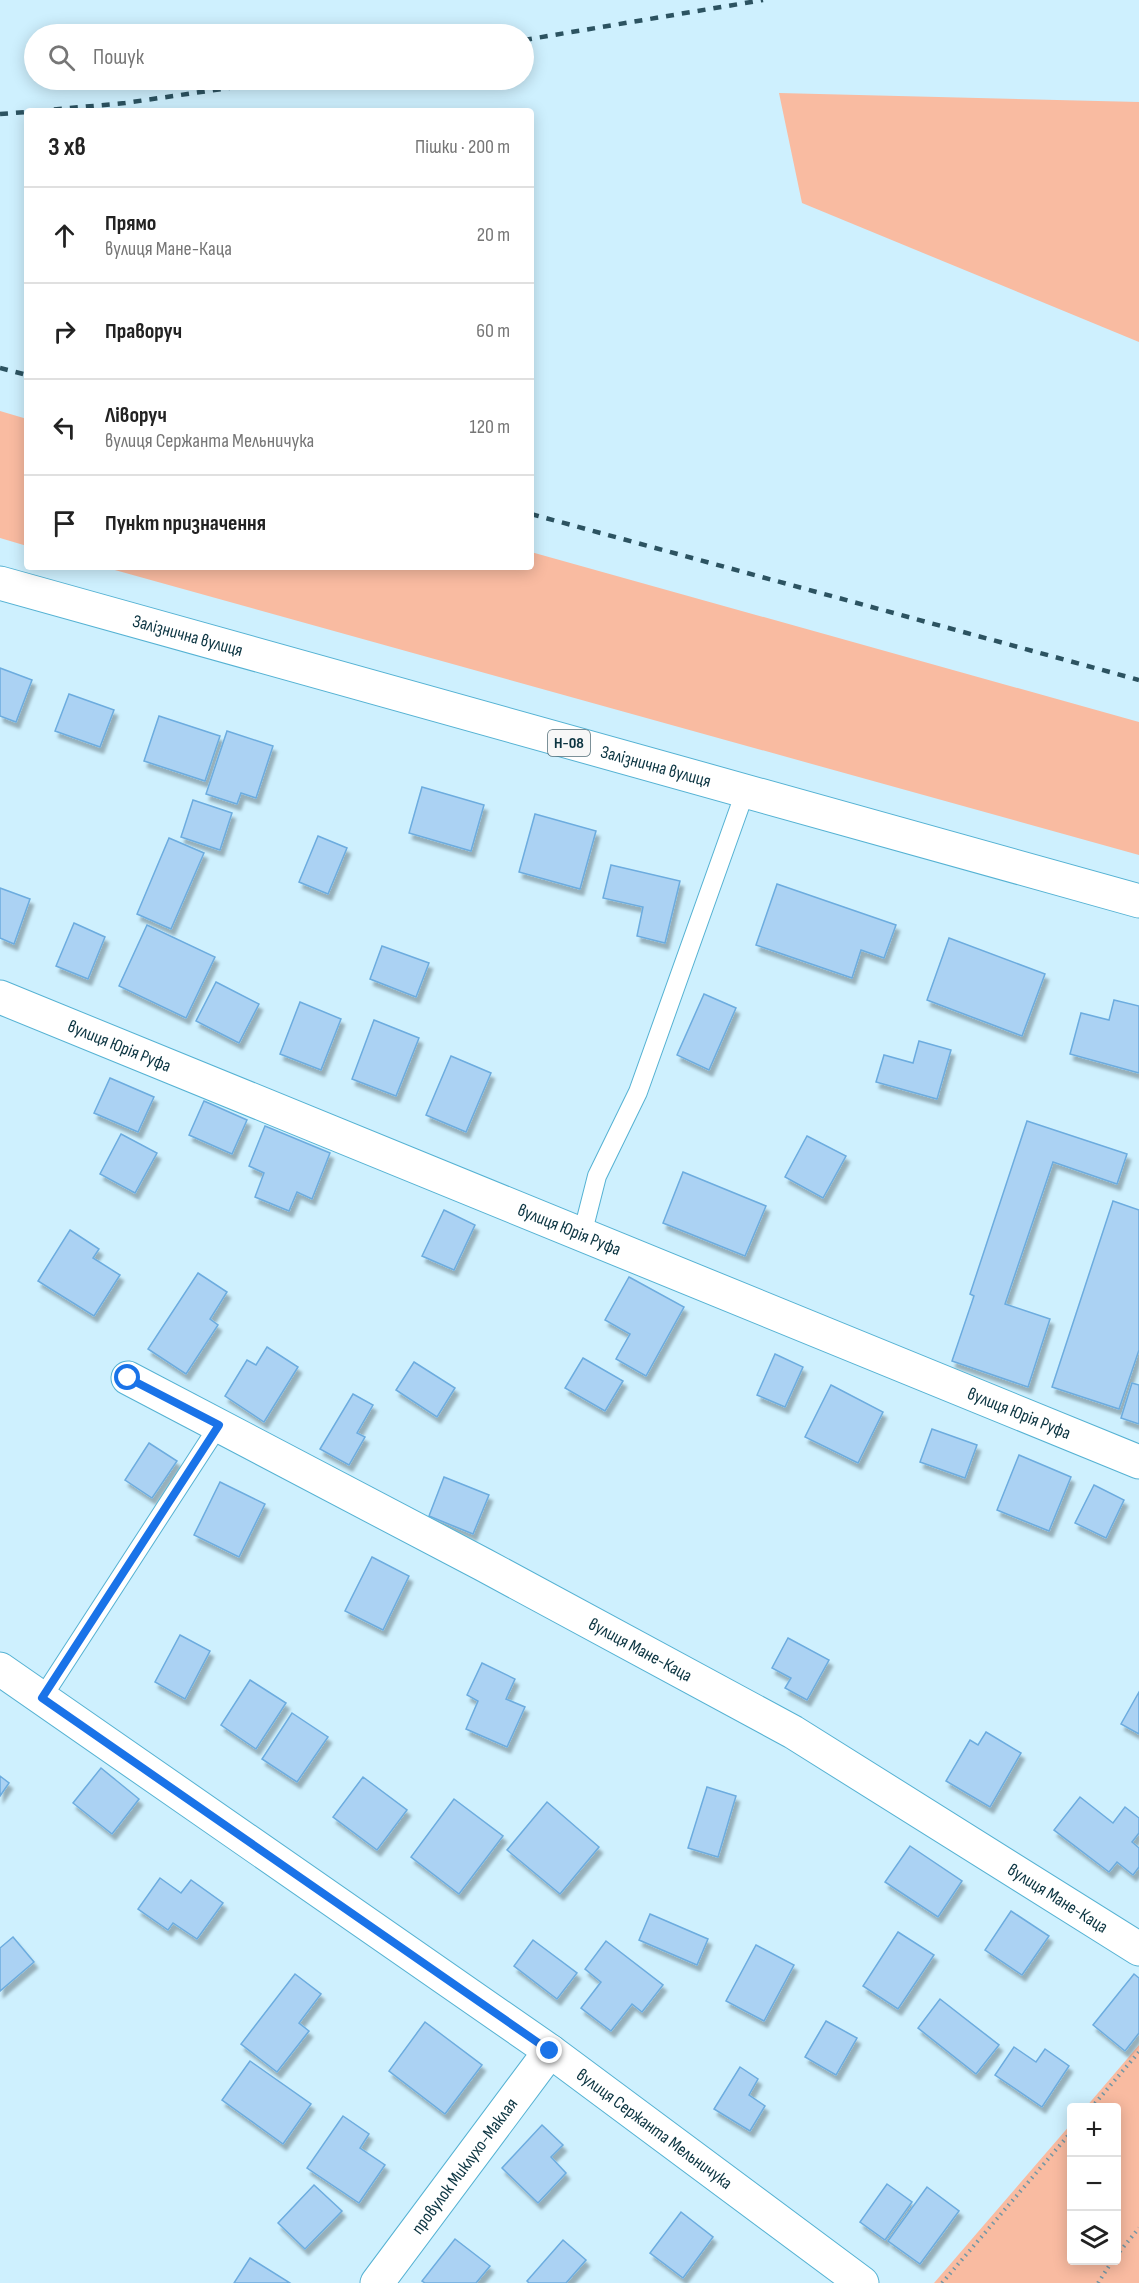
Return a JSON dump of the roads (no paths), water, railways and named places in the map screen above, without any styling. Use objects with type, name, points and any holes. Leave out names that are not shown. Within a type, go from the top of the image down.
[{"type":"street","name":"Залізнична вулиця","points":[[0,584],[1139,901]]},
{"type":"street","name":"вулиця Юрія Руфа","points":[[0,997],[1139,1462]]},
{"type":"street","name":"вулиця Мане-Каца","points":[[128,1378],[793,1732],[1139,1949]]},
{"type":"street","name":"вулиця Сержанта Мельничука","points":[[0,1669],[550,2051],[862,2283]]},
{"type":"street","name":"провулок Миклухо-Маклая","points":[[377,2283],[550,2051]]},
{"type":"lane","points":[[582,1235],[597,1176],[639,1092],[745,792]]},
{"type":"lane","points":[[42,1698],[219,1425]]},
{"type":"railway","points":[[534,38],[763,0]]},
{"type":"railway","points":[[71,108],[215,90]]},
{"type":"railway","points":[[0,114],[24,112]]},
{"type":"railway","points":[[0,368],[24,374]]},
{"type":"railway","points":[[534,515],[1139,680]]}]
